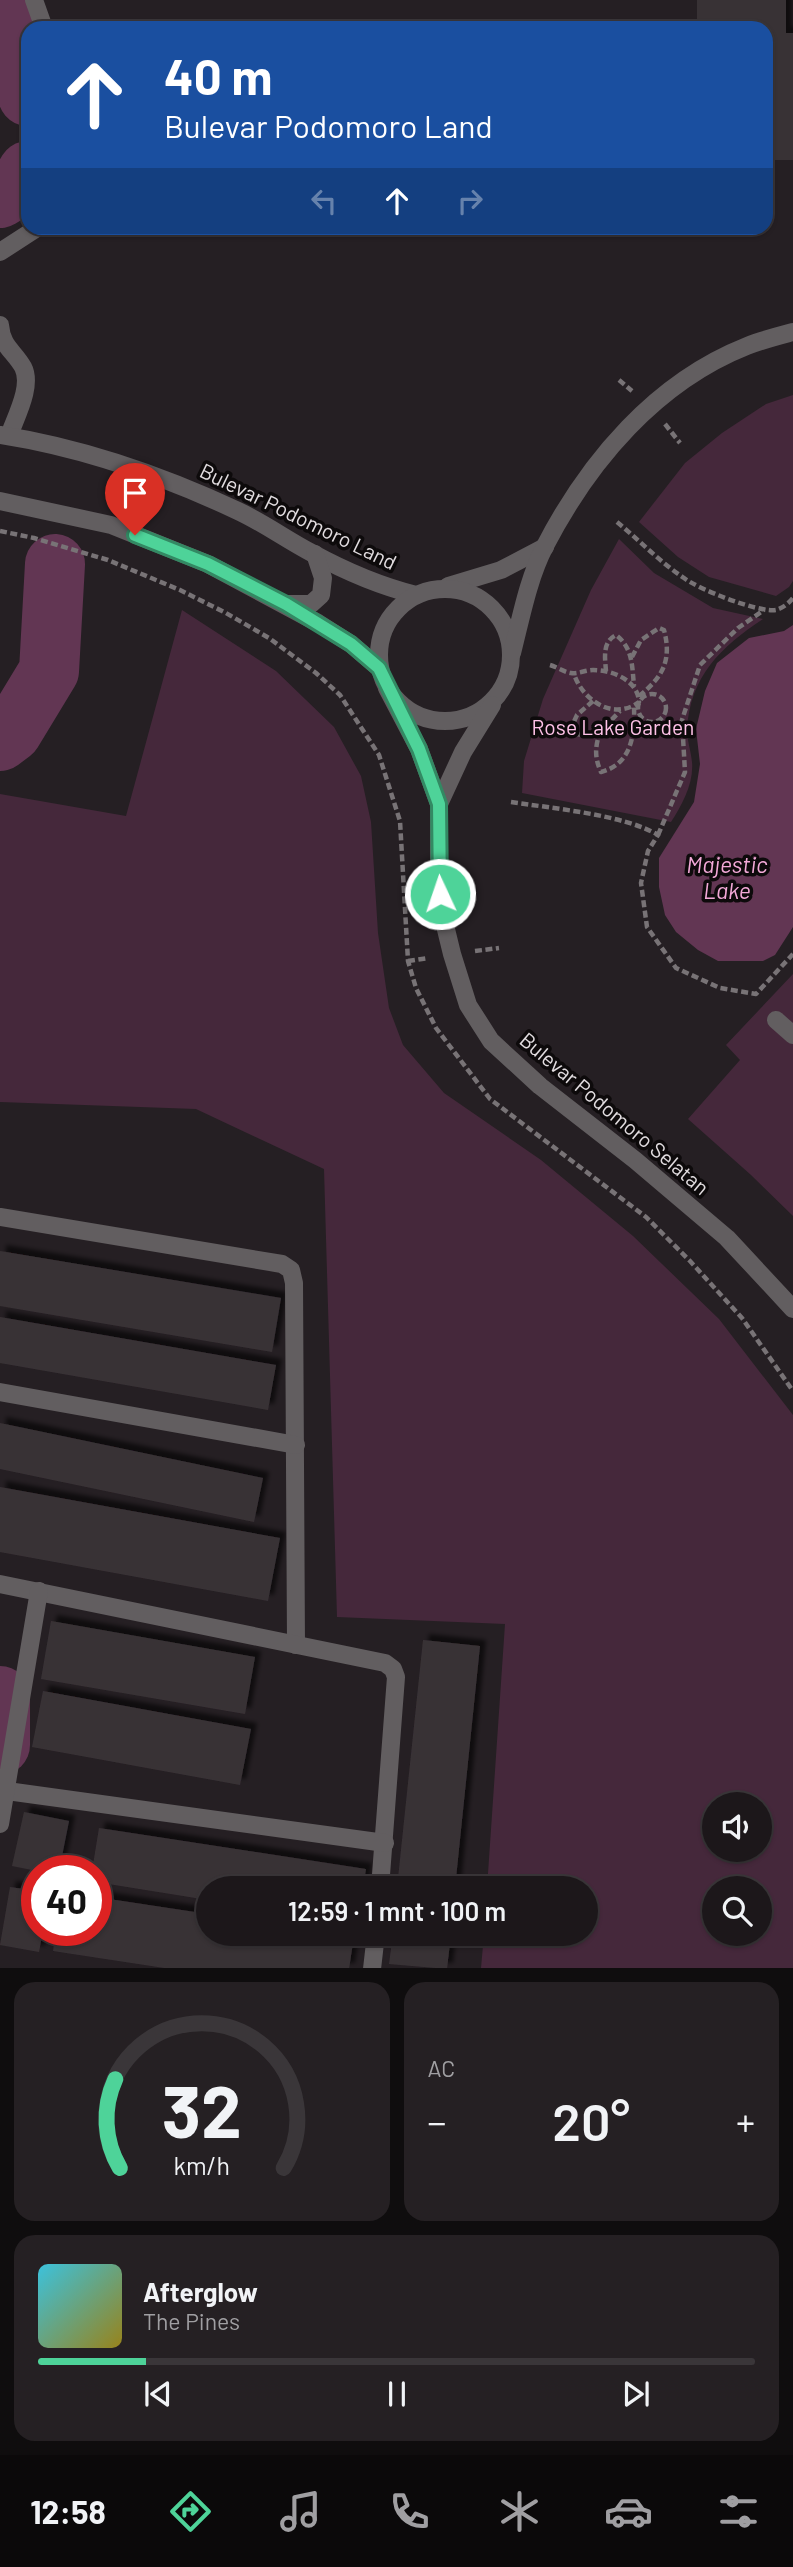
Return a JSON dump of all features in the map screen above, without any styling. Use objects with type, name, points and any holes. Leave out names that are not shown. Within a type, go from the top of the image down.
[{"type":"street","points":[[34,0],[42,21]]},
{"type":"street","points":[[0,251],[26,235]]},
{"type":"street","points":[[0,325],[4,344],[23,368],[26,379],[5,435]]},
{"type":"street","points":[[545,547],[501,570],[416,595],[398,607],[385,625],[379,646],[379,668],[387,688],[401,705],[419,717],[441,721],[462,719],[482,710],[499,695],[509,676],[512,653],[531,582],[545,547],[604,454],[650,405],[701,369],[746,346],[793,332]]},
{"type":"street","name":"Bulevar Podomoro Land","points":[[5,435],[45,442],[139,468],[240,512],[315,554],[394,589],[416,595]]},
{"type":"street","points":[[0,501],[111,525],[208,564],[286,604],[351,644],[379,668]]},
{"type":"street","points":[[286,604],[311,604],[321,595],[323,578],[315,554]]},
{"type":"street","points":[[438,589],[460,590],[481,598],[497,612],[508,632],[512,653]]},
{"type":"street","name":"Bulevar Podomoro Selatan","points":[[387,688],[419,749],[439,804],[442,913],[468,1005],[491,1041],[540,1086],[635,1160],[727,1238],[793,1309]]},
{"type":"street","name":"Bulevar Podomoro Selatan","points":[[439,804],[469,743],[499,695]]},
{"type":"street","points":[[776,1020],[793,1035]]},
{"type":"street","points":[[0,1217],[282,1264],[291,1270],[294,1283],[296,1645]]},
{"type":"street","points":[[0,1392],[296,1445]]},
{"type":"street","points":[[0,1584],[385,1663],[393,1669],[396,1677],[381,1876]]},
{"type":"street","points":[[0,1824],[39,1591]]},
{"type":"street","points":[[7,1791],[385,1843]]},
{"type":"street","points":[[372,1968],[375,1946]]},
{"type":"path","points":[[617,522],[683,578],[701,588],[764,610],[778,610],[793,598]]},
{"type":"path","points":[[764,610],[737,628],[700,665],[682,720],[685,772],[658,835],[648,851],[641,883],[647,927],[677,968],[720,988],[756,994],[793,954]]},
{"type":"path","points":[[606,671],[605,652],[613,636],[621,639],[632,657],[634,687],[637,701],[638,711],[647,721],[661,719],[666,711],[662,697],[654,693],[645,695],[637,701],[621,710],[601,730],[595,748],[601,772],[617,765],[630,748],[635,732],[637,701],[658,679],[666,665],[668,643],[664,630],[659,628],[641,640],[632,657]]},
{"type":"path","points":[[550,665],[574,674],[590,669],[606,671],[626,680],[634,687]]},
{"type":"path","points":[[574,674],[583,691],[593,701],[607,708],[621,710]]},
{"type":"path","points":[[593,701],[577,715],[572,732],[581,735],[601,730]]},
{"type":"path","points":[[510,802],[646,827],[658,835]]},
{"type":"green space","points":[[793,395],[793,581],[776,596],[709,577],[678,557],[639,522],[685,463],[722,433],[766,404]]},
{"type":"green space","name":"Rose Lake Garden","points":[[619,539],[654,573],[713,608],[763,619],[721,652],[701,679],[694,694],[687,730],[692,762],[691,778],[683,801],[671,822],[522,793],[524,761],[543,699],[591,590]]},
{"type":"green space","points":[[182,610],[276,671],[334,727],[361,776],[371,822],[378,933],[389,1008],[403,1045],[444,1093],[541,1160],[633,1236],[719,1319],[793,1415],[793,1968],[481,1968],[483,1946],[598,1946],[598,1876],[488,1876],[505,1624],[337,1617],[324,1169],[196,1109],[0,1102],[0,794],[126,816]]},
{"type":"green space","points":[[793,974],[793,1216],[688,1119],[740,1060],[726,1045]]},
{"type":"water","name":"Majestic Lake","points":[[793,625],[793,927],[775,955],[763,961],[718,961],[698,950],[676,932],[665,915],[659,887],[659,858],[694,802],[700,764],[696,729],[705,691],[717,663],[749,638],[784,631]]},
{"type":"building","points":[[697,0],[786,0],[786,33],[793,33],[793,160],[773,160],[773,21],[697,21]]},
{"type":"building","points":[[0,1251],[281,1298],[272,1352],[0,1306]]},
{"type":"building","points":[[0,1317],[276,1365],[268,1410],[0,1363]]},
{"type":"building","points":[[0,1423],[263,1478],[254,1522],[0,1469]]},
{"type":"building","points":[[0,1487],[280,1538],[268,1601],[0,1552]]},
{"type":"building","points":[[51,1621],[255,1657],[245,1714],[41,1679]]},
{"type":"building","points":[[423,1640],[480,1646],[456,1876],[398,1876]]},
{"type":"building","points":[[43,1691],[251,1729],[240,1785],[32,1747]]},
{"type":"building","points":[[24,1812],[69,1821],[62,1855],[21,1855],[21,1868],[12,1866]]},
{"type":"building","points":[[99,1828],[366,1869],[365,1876],[196,1876],[196,1898],[112,1885],[112,1855],[95,1855]]},
{"type":"building","points":[[10,1887],[21,1889],[21,1946],[40,1946],[39,1952],[0,1945]]},
{"type":"building","points":[[112,1899],[196,1912],[196,1946],[352,1946],[349,1968],[164,1968],[53,1951],[54,1946],[112,1946]]},
{"type":"building","points":[[391,1946],[450,1946],[447,1968],[389,1964]]},
{"type":"waterway","points":[[0,13],[21,75]]},
{"type":"waterway","points":[[0,198],[21,182]]},
{"type":"waterway","points":[[0,741],[12,732],[49,671],[55,564]]},
{"type":"waterway","points":[[0,1696],[0,1745]]},
{"type":"route","points":[[135,535],[208,564],[286,604],[351,644],[379,668],[419,749],[439,804],[440,894]]}]
